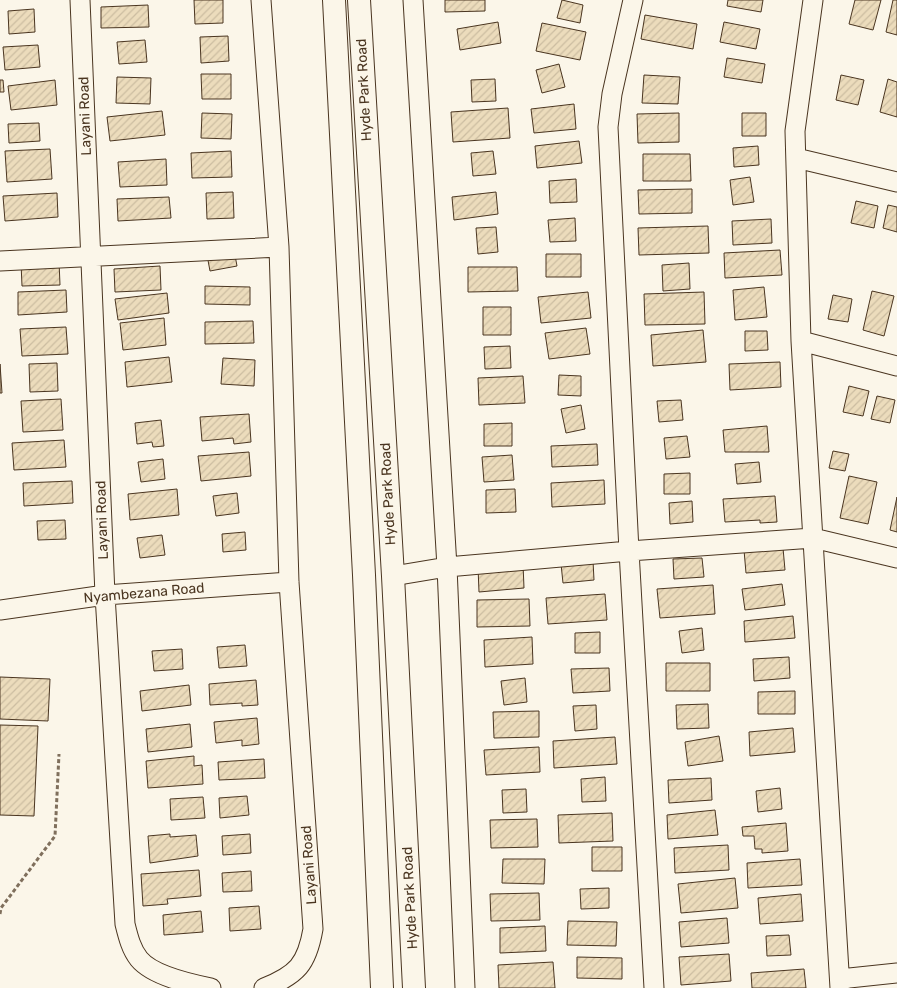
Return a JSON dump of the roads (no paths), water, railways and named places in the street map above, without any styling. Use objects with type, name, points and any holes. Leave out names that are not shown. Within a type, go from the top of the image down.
[{"type":"street","name":"Layani Road","points":[[80,0],[105,595],[126,931],[130,945],[140,960],[155,970],[187,983],[211,988]]},
{"type":"street","name":"Layani Road","points":[[260,0],[279,247],[289,582],[313,929],[309,952],[301,966],[283,979],[264,988]]},
{"type":"street","name":"Hyde Park Road","points":[[334,0],[364,585],[382,988]]},
{"type":"street","name":"Hyde Park Road","points":[[359,0],[393,576],[414,988]]},
{"type":"street","points":[[413,0],[447,567],[465,988]]},
{"type":"street","points":[[633,0],[612,94],[608,128],[629,551],[654,988]]},
{"type":"street","points":[[813,0],[795,131],[801,341],[840,984],[897,973]]},
{"type":"street","points":[[796,158],[897,182]]},
{"type":"street","points":[[0,261],[279,247]]},
{"type":"street","points":[[801,341],[897,366]]},
{"type":"street","points":[[393,576],[447,567],[629,551],[813,538],[897,558]]},
{"type":"street","name":"Nyambezana Road","points":[[0,610],[105,595],[289,582]]}]
